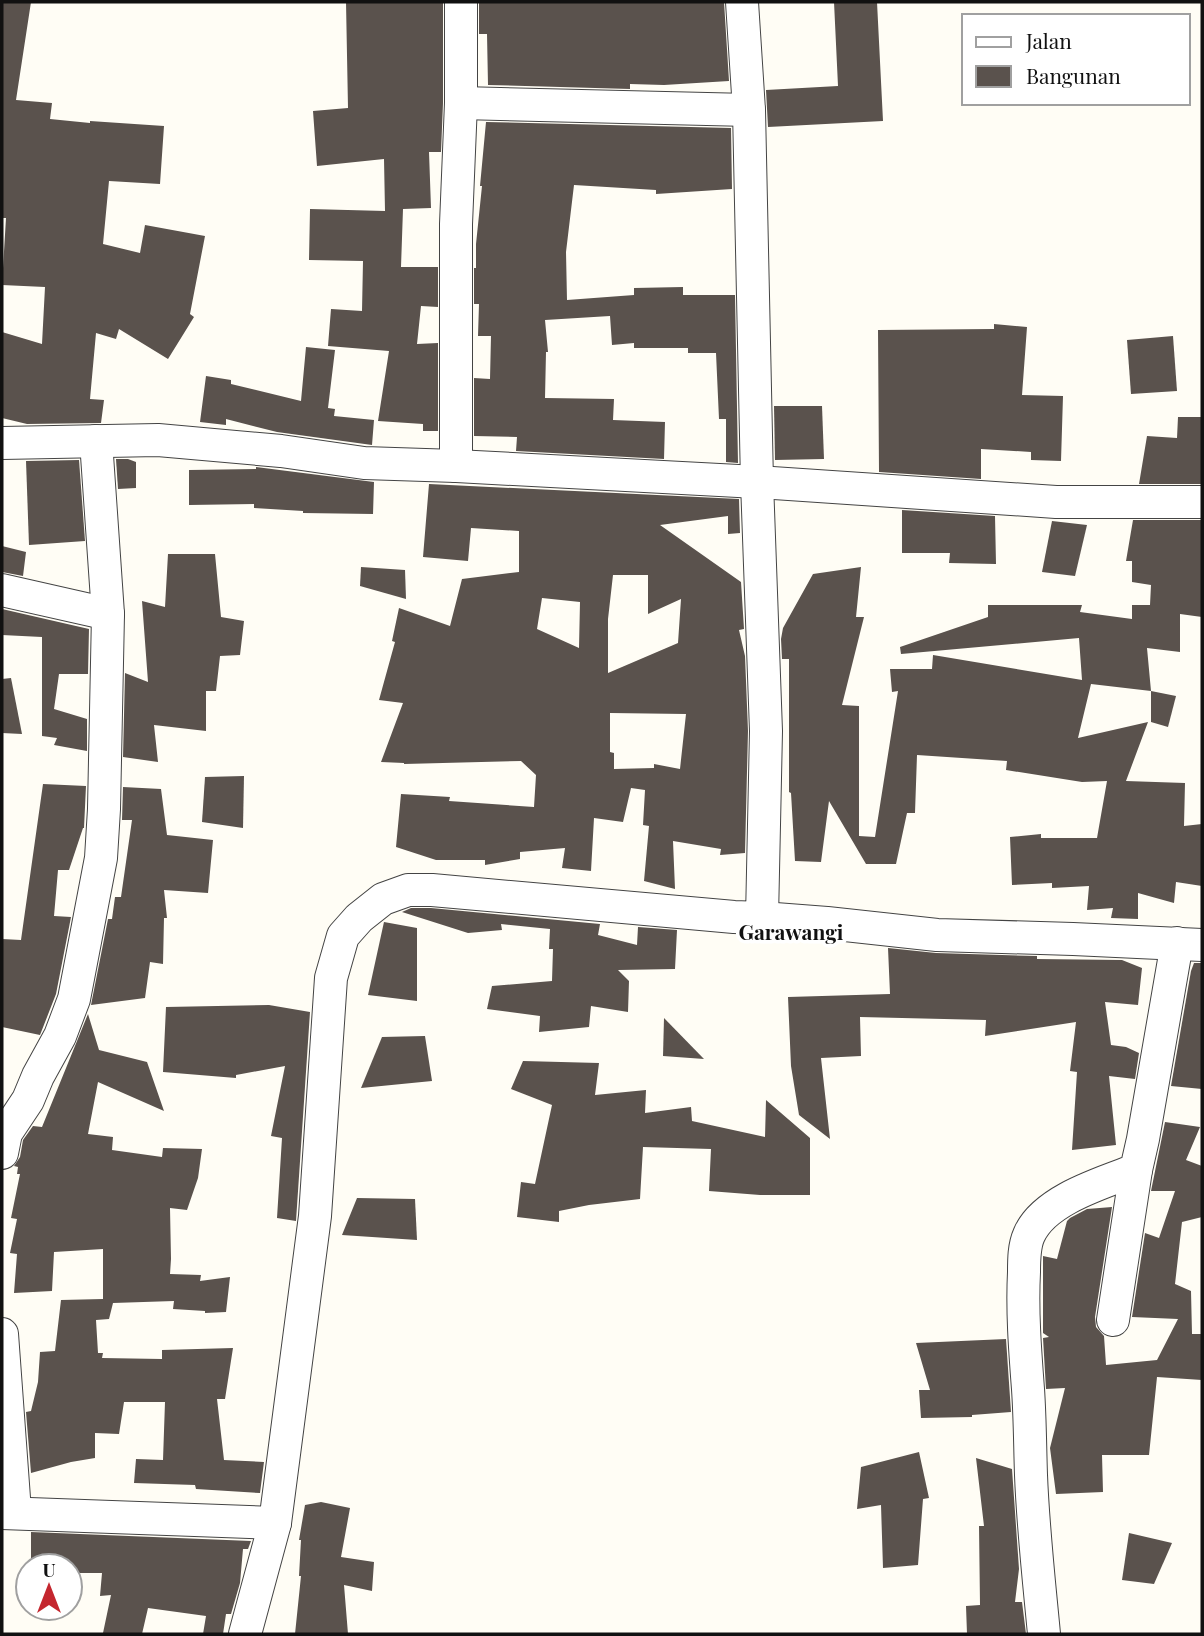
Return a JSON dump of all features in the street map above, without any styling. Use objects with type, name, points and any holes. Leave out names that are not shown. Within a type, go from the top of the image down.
[{"type":"street","points":[[456,466],[456,224],[461,103],[461,2]]},
{"type":"street","points":[[742,2],[749,110],[757,482],[766,731],[762,918]]},
{"type":"street","points":[[461,103],[749,110]]},
{"type":"street","points":[[2,443],[158,440],[281,451],[364,463],[757,482],[1056,502],[1202,502]]},
{"type":"street","points":[[2,1153],[6,1133],[28,1100],[60,1036],[74,999],[101,858],[108,614],[105,441]]},
{"type":"street","points":[[2,590],[108,614]]},
{"type":"street","points":[[245,1634],[275,1523],[315,1216],[331,978],[343,936],[359,918],[383,899],[408,890],[432,890],[827,923],[937,936],[1190,944],[1136,1170],[1113,1320]]},
{"type":"street","points":[[1044,1634],[1031,1476],[1022,1299],[1025,1248],[1029,1235],[1055,1207],[1084,1191],[1136,1170]]},
{"type":"street","points":[[2,1334],[8,1512],[275,1523]]},
{"type":"building","points":[[2,2],[31,2],[16,100],[52,103],[50,119],[164,126],[160,184],[109,181],[103,244],[140,253],[145,225],[205,236],[190,314],[194,317],[168,359],[119,329],[116,339],[96,333],[90,399],[104,400],[101,423],[27,424],[2,418],[2,332],[42,344],[45,287],[2,285],[6,218],[2,218]]},
{"type":"building","points":[[346,2],[443,2],[441,152],[429,152],[431,208],[403,209],[401,267],[438,267],[438,307],[421,306],[417,344],[438,343],[438,431],[423,431],[423,424],[378,421],[389,351],[328,346],[331,309],[362,311],[363,261],[309,260],[310,209],[385,211],[384,159],[317,166],[313,111],[348,108]]},
{"type":"building","points":[[479,2],[724,2],[729,81],[630,84],[630,89],[488,85],[487,34],[479,34]]},
{"type":"building","points":[[834,2],[877,2],[883,121],[768,127],[766,90],[838,86]]},
{"type":"building","points":[[486,122],[731,128],[732,189],[656,194],[656,190],[574,185],[566,252],[567,300],[634,295],[634,288],[683,287],[683,295],[735,295],[738,463],[726,462],[726,419],[719,419],[716,353],[688,353],[688,348],[634,348],[634,343],[612,345],[610,316],[545,320],[548,352],[545,398],[614,399],[613,420],[665,422],[664,459],[516,451],[517,437],[474,436],[474,378],[490,379],[491,336],[478,336],[479,304],[474,304],[474,268]]},
{"type":"building","points":[[994,324],[1027,327],[1022,395],[1063,396],[1061,461],[1031,460],[1031,452],[981,449],[981,479],[879,472],[878,330],[994,329]]},
{"type":"building","points":[[1173,336],[1177,391],[1131,394],[1127,340]]},
{"type":"building","points":[[306,347],[335,350],[328,408],[335,409],[334,416],[374,420],[372,445],[277,432],[226,419],[226,425],[200,422],[206,376],[231,380],[231,384],[301,401]]},
{"type":"building","points":[[774,406],[822,406],[824,459],[775,460]]},
{"type":"building","points":[[1178,417],[1202,417],[1202,484],[1139,484],[1147,436],[1177,438]]},
{"type":"building","points":[[116,459],[136,462],[136,488],[118,489]]},
{"type":"building","points":[[79,460],[85,541],[29,545],[26,461]]},
{"type":"building","points":[[256,467],[374,482],[373,514],[303,513],[254,508],[254,504],[189,505],[189,470]]},
{"type":"building","points":[[429,484],[739,499],[740,533],[728,534],[728,516],[660,525],[741,582],[744,629],[739,630],[745,656],[748,731],[745,853],[720,855],[721,849],[673,841],[675,889],[644,881],[649,826],[643,825],[645,790],[631,788],[623,822],[594,818],[591,871],[562,868],[565,848],[520,852],[520,859],[485,865],[485,860],[436,860],[396,847],[401,794],[450,797],[449,801],[534,807],[536,775],[521,761],[404,764],[381,762],[403,703],[379,700],[395,642],[392,641],[399,608],[450,626],[462,579],[519,572],[519,531],[471,528],[468,561],[423,557]],"holes":[[[613,575],[648,575],[648,614],[681,599],[678,643],[608,673],[608,619]],[[542,598],[580,602],[579,648],[537,629]],[[610,713],[686,714],[680,769],[654,764],[654,768],[614,769],[614,753],[610,752]]]},
{"type":"building","points":[[902,510],[995,516],[996,564],[949,563],[950,553],[902,553]]},
{"type":"building","points":[[1133,520],[1202,520],[1202,617],[1180,614],[1180,652],[1147,648],[1151,691],[1091,684],[1078,738],[1148,722],[1126,781],[1185,783],[1184,826],[1202,824],[1202,886],[1176,882],[1174,903],[1138,893],[1138,919],[1111,918],[1113,908],[1087,910],[1089,886],[1052,888],[1052,883],[1012,885],[1010,837],[1041,834],[1041,838],[1097,838],[1107,781],[1082,782],[1006,770],[1007,761],[917,755],[915,813],[907,813],[896,864],[866,864],[829,801],[821,862],[795,861],[789,792],[789,659],[782,659],[781,639],[783,628],[813,574],[861,567],[856,617],[864,617],[842,705],[859,706],[859,836],[875,837],[898,691],[892,692],[890,669],[932,669],[933,655],[1082,680],[1079,638],[901,654],[900,647],[988,617],[988,605],[1082,605],[1080,612],[1132,619],[1132,605],[1150,605],[1151,585],[1132,582],[1132,561],[1126,561]]},
{"type":"building","points":[[1052,521],[1087,525],[1075,576],[1042,572]]},
{"type":"building","points":[[2,546],[26,552],[23,576],[2,572]]},
{"type":"building","points":[[168,554],[215,554],[221,617],[244,621],[240,655],[220,656],[216,691],[206,691],[206,731],[154,725],[158,762],[123,757],[125,673],[148,682],[142,601],[165,607]]},
{"type":"building","points":[[361,567],[405,570],[406,599],[360,586]]},
{"type":"building","points":[[2,609],[89,629],[88,674],[59,674],[54,709],[87,719],[87,751],[54,745],[57,738],[42,736],[42,637],[2,635]]},
{"type":"building","points":[[11,678],[22,734],[2,733],[2,679]]},
{"type":"building","points":[[1151,691],[1176,696],[1168,727],[1151,722]]},
{"type":"building","points":[[244,776],[243,828],[202,822],[205,777]]},
{"type":"building","points":[[43,784],[86,786],[84,828],[69,870],[58,870],[54,916],[71,917],[56,994],[40,1035],[2,1027],[2,939],[21,940]]},
{"type":"building","points":[[123,787],[161,789],[167,835],[213,840],[208,893],[164,890],[167,918],[164,918],[163,964],[150,962],[145,998],[91,1005],[108,919],[112,919],[115,897],[121,897],[132,820],[122,820]]},
{"type":"building","points":[[411,908],[600,924],[598,935],[637,945],[638,927],[677,930],[675,969],[618,970],[629,981],[628,1012],[591,1006],[589,1027],[539,1032],[540,1016],[487,1009],[492,986],[552,981],[553,949],[549,949],[550,929],[501,924],[502,930],[468,933],[402,912]]},
{"type":"building","points":[[384,922],[417,928],[417,1001],[368,995]]},
{"type":"building","points":[[888,948],[936,953],[1037,956],[1037,959],[1122,960],[1142,968],[1138,1005],[1105,1002],[1111,1045],[1126,1047],[1139,1053],[1135,1079],[1109,1076],[1116,1145],[1072,1150],[1077,1072],[1070,1071],[1076,1022],[985,1036],[986,1020],[860,1017],[861,1056],[821,1058],[830,1139],[799,1115],[791,1066],[788,997],[890,994]]},
{"type":"building","points":[[1194,963],[1202,963],[1202,1089],[1171,1086]]},
{"type":"building","points":[[269,1005],[310,1012],[296,1221],[277,1218],[282,1138],[271,1136],[285,1066],[236,1075],[236,1078],[163,1072],[166,1007]]},
{"type":"building","points":[[88,1014],[99,1050],[147,1062],[164,1111],[98,1082],[88,1134],[113,1137],[112,1150],[162,1157],[163,1148],[202,1149],[198,1178],[187,1210],[170,1208],[170,1274],[201,1275],[200,1281],[230,1277],[226,1312],[205,1313],[173,1309],[174,1301],[113,1303],[109,1319],[96,1320],[98,1353],[103,1353],[102,1358],[162,1359],[162,1350],[233,1348],[225,1399],[217,1399],[224,1460],[264,1462],[260,1493],[196,1489],[195,1485],[134,1483],[136,1459],[163,1460],[165,1402],[124,1402],[119,1434],[95,1433],[95,1458],[31,1473],[26,1412],[31,1411],[38,1382],[40,1352],[55,1351],[61,1300],[103,1299],[103,1249],[54,1252],[52,1291],[14,1293],[17,1254],[10,1253],[17,1219],[11,1218],[20,1174],[17,1174],[18,1167],[14,1166],[20,1157],[23,1140],[33,1126],[42,1127]]},
{"type":"building","points":[[664,1018],[704,1059],[663,1056]]},
{"type":"building","points":[[425,1036],[432,1081],[361,1088],[382,1037]]},
{"type":"building","points":[[523,1061],[599,1063],[595,1095],[646,1090],[645,1113],[691,1107],[692,1121],[765,1137],[766,1100],[810,1138],[810,1195],[709,1191],[711,1149],[643,1147],[640,1199],[559,1211],[559,1222],[517,1217],[521,1182],[535,1184],[552,1105],[511,1089]]},
{"type":"building","points":[[1165,1122],[1200,1127],[1186,1160],[1202,1166],[1202,1217],[1182,1222],[1175,1284],[1191,1291],[1192,1334],[1202,1334],[1202,1380],[1157,1377],[1149,1455],[1102,1455],[1103,1492],[1056,1494],[1050,1448],[1065,1388],[1046,1389],[1043,1338],[1049,1337],[1043,1333],[1043,1256],[1057,1259],[1070,1218],[1087,1209],[1112,1207],[1095,1317],[1096,1327],[1104,1336],[1106,1365],[1157,1360],[1178,1319],[1132,1317],[1145,1233],[1159,1238],[1175,1191],[1151,1191]]},
{"type":"building","points":[[357,1198],[415,1199],[417,1240],[342,1235]]},
{"type":"building","points":[[1006,1339],[1011,1412],[972,1417],[921,1418],[919,1390],[930,1390],[916,1343]]},
{"type":"building","points":[[919,1452],[929,1498],[923,1499],[918,1565],[883,1568],[881,1505],[857,1509],[861,1467]]},
{"type":"building","points":[[976,1458],[1012,1469],[1019,1569],[1015,1602],[1022,1602],[1026,1634],[967,1634],[966,1606],[980,1605],[979,1526],[984,1526]]},
{"type":"building","points":[[321,1502],[350,1508],[341,1557],[374,1562],[372,1591],[344,1585],[348,1634],[295,1634],[301,1576],[299,1540],[305,1505]]},
{"type":"building","points":[[31,1532],[251,1541],[248,1549],[243,1549],[240,1583],[231,1614],[226,1614],[223,1634],[203,1634],[206,1616],[148,1608],[142,1634],[103,1633],[111,1595],[100,1596],[102,1573],[84,1573],[84,1552],[31,1552]]},
{"type":"building","points":[[1129,1533],[1172,1543],[1154,1584],[1122,1580]]},
{"type":"district","name":"Garawangi","points":[[791,931]]}]
